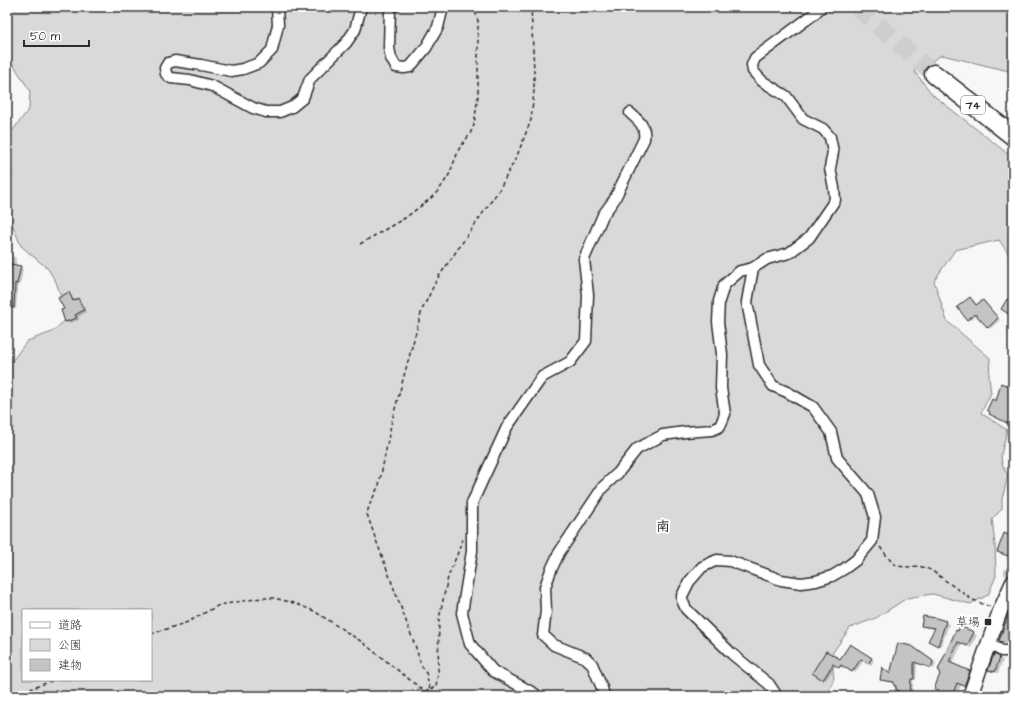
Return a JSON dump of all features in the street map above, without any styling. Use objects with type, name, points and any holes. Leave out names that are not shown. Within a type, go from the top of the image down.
[{"type":"highway","name":"74","points":[[1013,129],[936,72],[1013,136]]},
{"type":"street","points":[[277,7],[278,25],[272,50],[259,62],[243,69],[231,71],[175,62],[168,63],[164,68],[166,74],[171,78],[190,80],[212,86],[253,108],[266,112],[280,112],[292,107],[303,98],[310,79],[346,43],[355,30],[361,7]]},
{"type":"street","points":[[390,7],[389,48],[391,58],[396,67],[404,68],[410,67],[426,48],[438,27],[444,7]]},
{"type":"street","points":[[604,696],[592,664],[586,658],[554,645],[543,635],[546,611],[545,586],[559,553],[603,487],[618,473],[638,449],[663,436],[685,432],[712,430],[719,427],[725,414],[721,388],[722,354],[718,322],[719,301],[724,285],[740,271],[753,268],[767,259],[789,253],[809,238],[836,200],[830,168],[832,152],[830,137],[823,129],[803,119],[786,96],[762,81],[754,72],[752,65],[755,58],[814,14],[821,7]]},
{"type":"street","points":[[536,696],[535,694],[493,671],[470,644],[462,613],[472,552],[472,503],[507,427],[542,378],[570,362],[586,341],[588,295],[584,259],[603,215],[614,200],[644,139],[645,133],[643,127],[630,113]]},
{"type":"street","points":[[753,268],[748,302],[759,365],[773,386],[813,406],[831,432],[837,458],[868,494],[875,517],[872,541],[856,560],[832,576],[816,581],[801,582],[781,580],[730,561],[717,560],[702,567],[689,582],[682,596],[686,609],[732,654],[768,684],[777,696]]},
{"type":"street","points":[[970,696],[1000,612],[1013,582]]},
{"type":"street","points":[[989,644],[1002,651],[1013,651]]},
{"type":"path","points":[[360,244],[405,218],[430,199],[439,190],[449,175],[459,150],[472,130],[478,95],[478,21],[474,7]]},
{"type":"path","points":[[430,696],[426,673],[421,665],[367,514],[369,506],[379,485],[392,420],[422,310],[437,279],[499,190],[518,156],[531,120],[534,84],[531,7]]},
{"type":"path","points":[[152,634],[188,622],[219,605],[262,598],[274,598],[294,603],[314,611],[362,642],[424,691],[430,690],[436,686],[437,680],[439,619],[448,577],[463,536]]},
{"type":"path","points":[[872,541],[881,548],[890,560],[897,566],[919,566],[931,570],[972,599],[1000,612]]},
{"type":"path","points":[[9,696],[51,681]]},
{"type":"green space","points":[[7,7],[1013,7],[1013,72],[942,55],[914,71],[933,95],[1013,158],[1013,260],[999,240],[955,250],[934,281],[947,321],[990,358],[989,378],[991,393],[981,413],[1007,430],[1001,455],[1002,464],[1008,476],[1002,499],[1002,509],[992,519],[996,576],[988,595],[970,604],[933,594],[907,598],[876,618],[850,628],[831,655],[834,678],[827,696],[7,696],[7,361],[12,361],[27,341],[52,332],[65,320],[64,306],[56,282],[48,269],[21,246],[7,211],[7,136],[29,109],[30,91],[11,61],[7,59]]},
{"type":"building","points":[[11,264],[21,266],[17,284],[15,283],[14,308],[7,307],[7,282]]},
{"type":"building","points":[[69,292],[73,301],[78,298],[84,310],[75,315],[77,318],[65,322],[61,310],[64,309],[58,298]]},
{"type":"building","points":[[970,297],[976,305],[983,300],[998,318],[988,328],[975,314],[967,320],[957,307]]},
{"type":"building","points":[[1007,299],[1013,303],[1013,317],[1001,309]]},
{"type":"building","points":[[1001,383],[1013,388],[1013,397],[1010,405],[1013,406],[1013,426],[989,414],[990,412],[987,410],[992,399],[996,401]]},
{"type":"building","points":[[1004,533],[1013,537],[1013,551],[1011,557],[997,552]]},
{"type":"building","points":[[1012,604],[1013,644],[1011,644],[999,641]]},
{"type":"building","points":[[923,616],[946,621],[938,646],[928,641],[935,628],[921,626]]},
{"type":"building","points":[[960,626],[974,632],[967,646],[958,642],[949,662],[970,671],[964,686],[957,683],[952,696],[936,696],[939,690],[934,689],[940,674],[940,671],[938,670],[956,630],[958,631]]},
{"type":"building","points":[[898,643],[912,646],[933,661],[931,668],[914,662],[914,679],[911,679],[910,693],[899,692],[896,690],[894,682],[880,680],[882,667],[890,674]]},
{"type":"building","points":[[850,644],[872,658],[868,664],[861,659],[852,672],[841,665],[839,668],[833,664],[823,680],[812,673],[826,651],[840,659]]},
{"type":"building","points":[[994,654],[1000,657],[995,672],[988,670]]},
{"type":"tunnel","points":[[857,7],[934,74]]},
{"type":"place","name":"草場","points":[[988,622]]},
{"type":"district","name":"南","points":[[663,526]]}]
